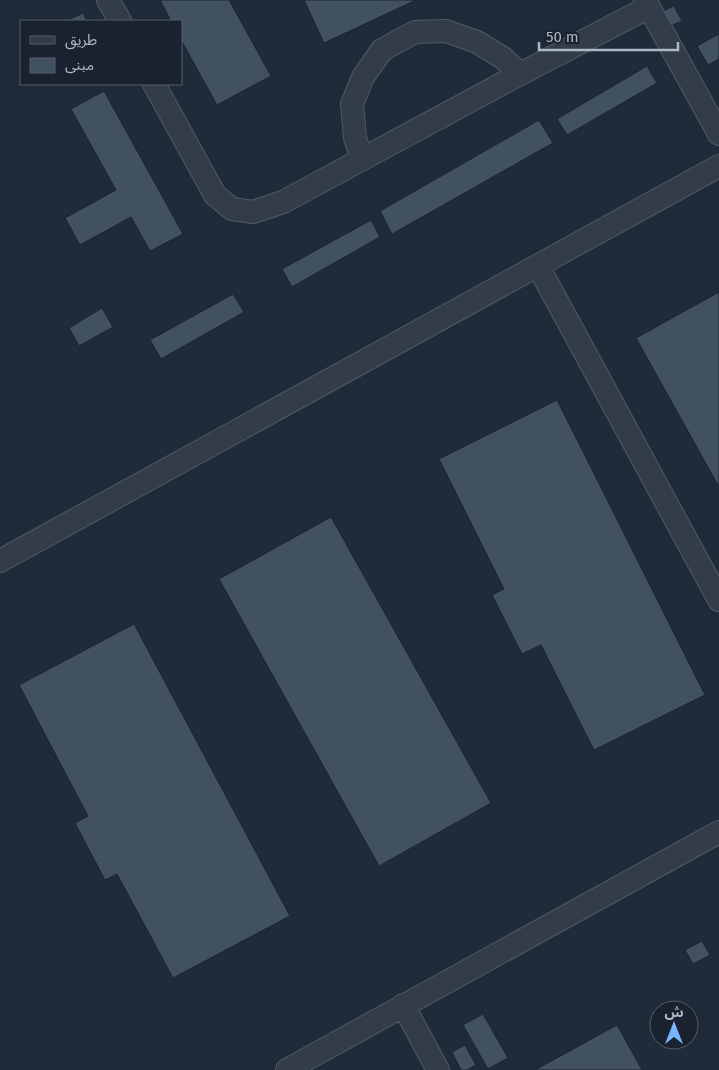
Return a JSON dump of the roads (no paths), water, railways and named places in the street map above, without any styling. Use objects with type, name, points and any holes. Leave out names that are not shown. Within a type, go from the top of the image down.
[{"type":"lane","points":[[108,0],[119,20]]},
{"type":"lane","points":[[155,85],[215,194],[232,209],[253,212],[283,202],[647,4],[719,134]]},
{"type":"lane","points":[[362,160],[355,138],[352,104],[363,77],[382,50],[415,32],[446,31],[477,42],[503,58],[520,74]]},
{"type":"lane","points":[[0,561],[719,166]]},
{"type":"lane","points":[[538,266],[719,600]]},
{"type":"lane","points":[[287,1070],[719,832]]},
{"type":"lane","points":[[403,1005],[438,1070]]}]
